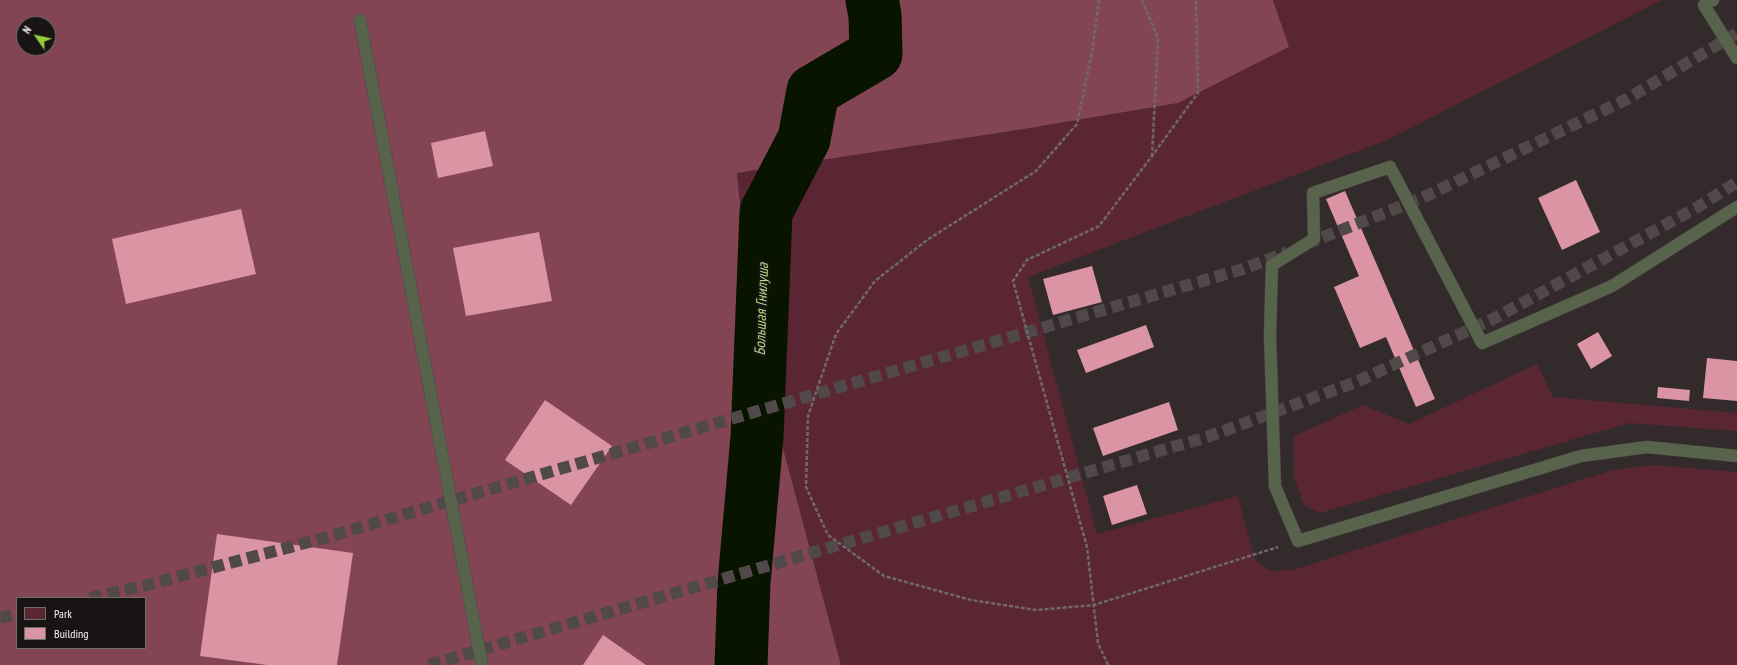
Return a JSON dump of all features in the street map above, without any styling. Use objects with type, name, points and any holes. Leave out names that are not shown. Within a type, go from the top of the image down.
[{"type":"lane","points":[[1713,0],[1704,5],[1737,58]]},
{"type":"lane","points":[[360,20],[482,665]]},
{"type":"lane","points":[[1737,208],[1612,286],[1482,343],[1390,167],[1313,193],[1314,240],[1272,265],[1270,335],[1275,486],[1298,541],[1581,456],[1647,447],[1737,456]]},
{"type":"path","points":[[1098,0],[1092,52],[1077,124],[1036,171],[926,240],[875,281],[836,334],[808,416],[806,486],[828,535],[884,576],[971,600],[1036,610],[1094,605],[1298,541]]},
{"type":"path","points":[[1142,0],[1158,38],[1152,156]]},
{"type":"path","points":[[1108,665],[1098,643],[1087,547],[1013,282],[1027,260],[1099,226],[1198,93],[1196,0]]},
{"type":"green space","points":[[1273,0],[1662,0],[1387,140],[1028,277],[1097,534],[1238,496],[1255,560],[1269,571],[1292,570],[1613,470],[1654,465],[1737,472],[1737,665],[841,665],[753,336],[737,173],[1024,129],[1178,103],[1289,47]]},
{"type":"green space","points":[[1537,364],[1553,397],[1737,413],[1737,431],[1629,423],[1320,513],[1304,505],[1294,477],[1294,436],[1363,405],[1409,424]]},
{"type":"shaded area","points":[[0,0],[1273,0],[1289,47],[1178,103],[1024,129],[737,173],[753,336],[841,665],[0,665]]},
{"type":"building","points":[[485,131],[493,166],[438,178],[431,143]]},
{"type":"building","points":[[1576,180],[1600,232],[1562,250],[1538,198]]},
{"type":"building","points":[[1345,191],[1435,399],[1416,407],[1386,337],[1360,348],[1334,287],[1359,276],[1326,199]]},
{"type":"building","points":[[241,209],[256,274],[126,304],[112,239]]},
{"type":"building","points":[[539,232],[552,301],[466,316],[453,248]]},
{"type":"building","points":[[1092,266],[1102,302],[1053,315],[1043,279]]},
{"type":"building","points":[[1146,325],[1154,347],[1086,373],[1077,350]]},
{"type":"building","points":[[1598,332],[1612,356],[1591,369],[1577,344]]},
{"type":"building","points":[[1707,358],[1737,361],[1737,401],[1703,398]]},
{"type":"building","points":[[1658,387],[1690,390],[1689,401],[1657,398]]},
{"type":"building","points":[[545,400],[612,446],[571,505],[505,460]]},
{"type":"building","points":[[1169,402],[1178,430],[1103,456],[1093,428]]},
{"type":"building","points":[[1137,485],[1147,514],[1112,525],[1103,496]]},
{"type":"building","points":[[217,534],[353,553],[337,665],[267,665],[200,656]]},
{"type":"building","points":[[603,635],[646,665],[583,665]]},
{"type":"waterway","name":"Большая Гнилуша","points":[[741,665],[744,583],[757,437],[766,212],[804,139],[813,91],[876,54],[875,15],[872,0]]},
{"type":"tunnel","points":[[1306,244],[1422,198],[1627,99],[1737,33]]},
{"type":"tunnel","points":[[429,665],[1207,437],[1356,382],[1497,317],[1696,208],[1737,182]]},
{"type":"tunnel","points":[[94,597],[143,586],[324,538],[1243,269],[1287,252]]},
{"type":"tunnel","points":[[0,618],[16,614]]}]
